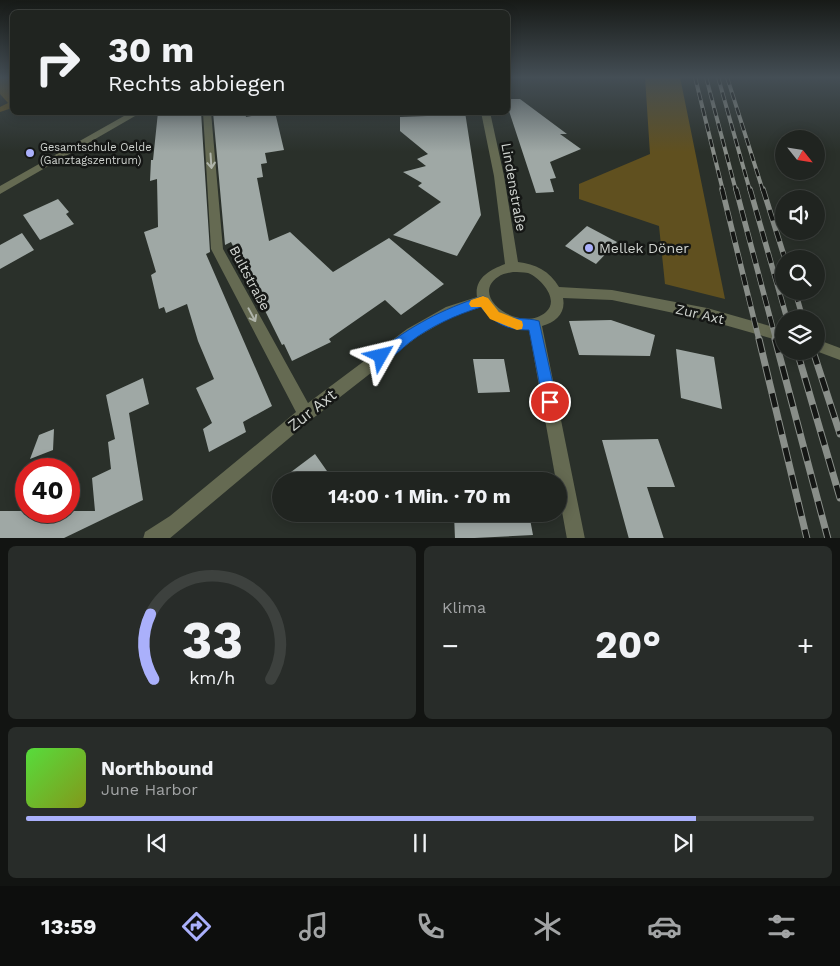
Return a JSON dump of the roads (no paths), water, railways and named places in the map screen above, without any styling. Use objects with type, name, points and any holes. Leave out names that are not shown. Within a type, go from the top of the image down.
[{"type":"street","points":[[0,191],[133,115]]},
{"type":"street","name":"Bultstraße","points":[[207,115],[217,249],[306,414]]},
{"type":"street","name":"Lindenstraße","points":[[486,115],[498,176],[512,266]]},
{"type":"street","points":[[512,266],[526,268],[539,273],[550,282],[556,292],[557,306],[549,318],[535,325],[514,325],[495,316],[483,301],[482,291],[488,278],[501,269],[512,266]]},
{"type":"street","name":"Zur Axt","points":[[556,292],[612,295],[708,314],[775,333]]},
{"type":"street","name":"Zur Axt","points":[[152,538],[176,522],[306,414],[412,333],[451,311],[483,301]]},
{"type":"street","points":[[535,325],[576,538]]},
{"type":"street","points":[[825,347],[840,349]]},
{"type":"street","points":[[825,349],[840,354]]},
{"type":"railway","points":[[701,102],[723,191]]},
{"type":"railway","points":[[713,102],[736,191]]},
{"type":"railway","points":[[725,102],[750,191]]},
{"type":"railway","points":[[735,102],[763,191]]},
{"type":"railway","points":[[722,189],[759,340]]},
{"type":"railway","points":[[736,189],[775,336]]},
{"type":"railway","points":[[750,189],[784,310]]},
{"type":"railway","points":[[763,189],[782,250]]},
{"type":"railway","points":[[798,300],[800,310]]},
{"type":"railway","points":[[759,339],[807,538]]},
{"type":"railway","points":[[781,360],[828,538]]},
{"type":"railway","points":[[800,360],[840,498]]},
{"type":"railway","points":[[816,360],[840,434]]},
{"type":"place","name":"Gesamtschule Oelde (Ganztagszentrum)","points":[[30,153]]},
{"type":"place","name":"Mellek Döner","points":[[589,248]]}]
